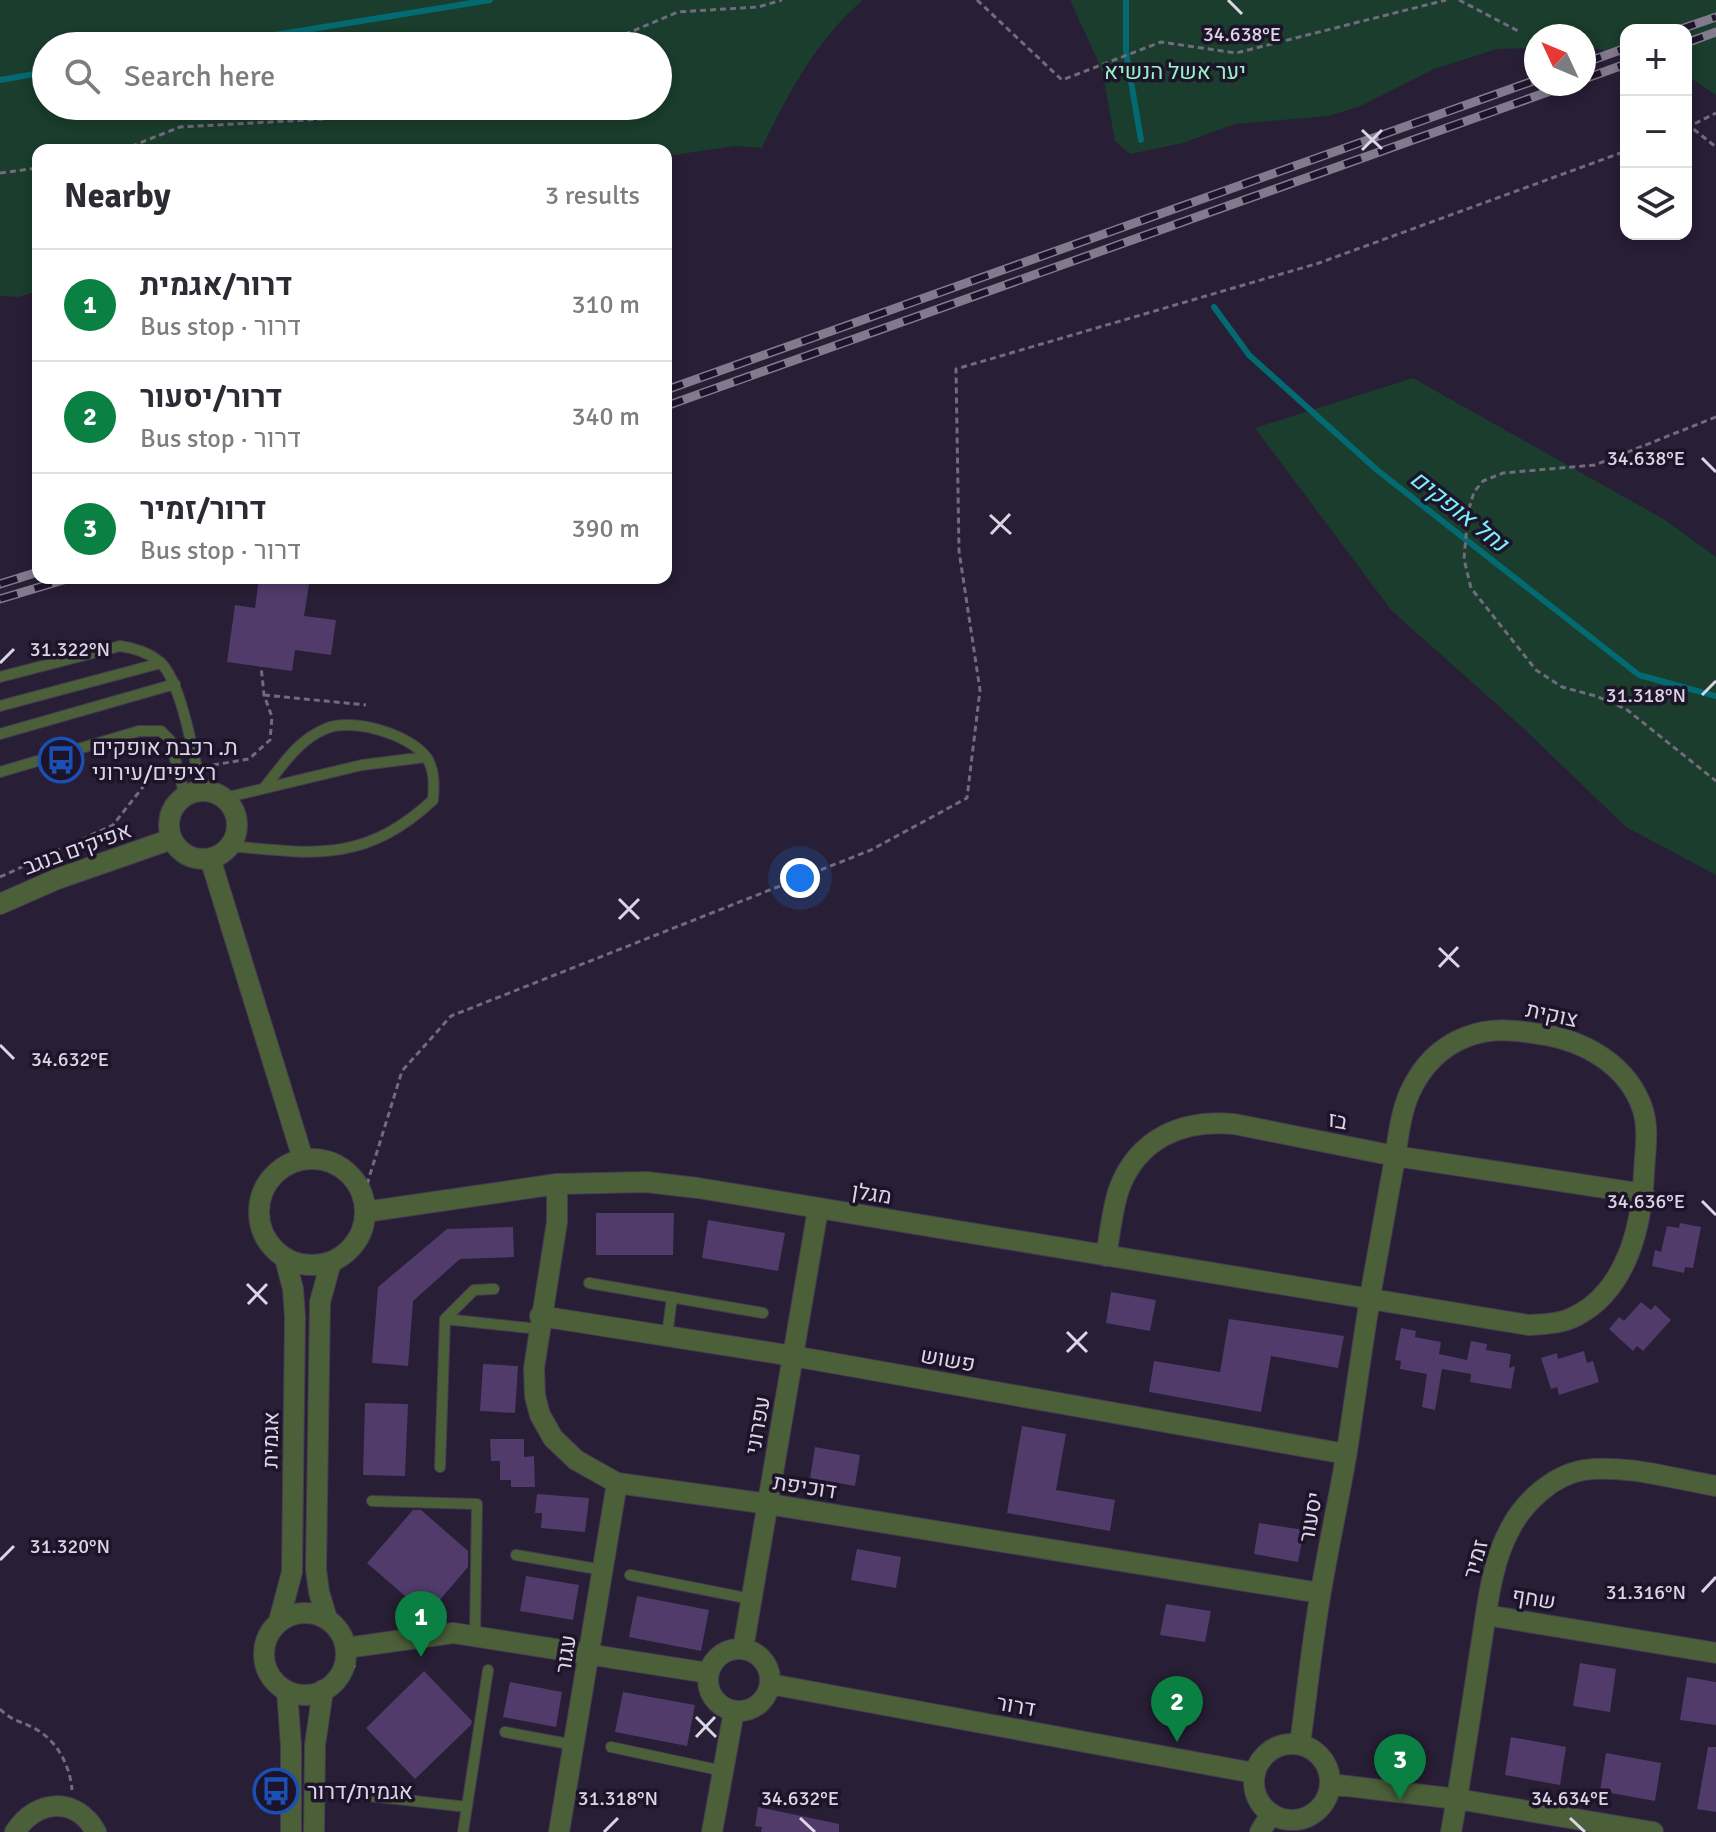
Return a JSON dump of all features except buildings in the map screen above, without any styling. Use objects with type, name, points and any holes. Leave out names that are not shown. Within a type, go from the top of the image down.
[{"type":"street","points":[[193,793],[224,798],[236,818],[235,835],[230,846],[210,858],[188,856],[172,839],[170,814],[193,793]]},
{"type":"street","name":"אפיקים בנגב","points":[[0,904],[57,879],[172,839]]},
{"type":"street","points":[[210,858],[303,1159]]},
{"type":"street","name":"צוקית","points":[[1500,1029],[1565,1038],[1608,1060],[1625,1080],[1642,1109],[1646,1134],[1644,1194],[1625,1264],[1611,1286],[1593,1305],[1575,1316],[1554,1323],[1528,1325],[1370,1299],[1395,1156],[1409,1094],[1431,1058],[1466,1037],[1500,1029]]},
{"type":"street","name":"בז","points":[[1106,1256],[1120,1188],[1133,1164],[1150,1145],[1186,1125],[1208,1122],[1234,1124],[1395,1156],[1644,1194]]},
{"type":"street","points":[[318,1158],[346,1170],[357,1182],[364,1204],[363,1227],[356,1242],[331,1262],[308,1265],[285,1258],[265,1238],[260,1225],[259,1207],[263,1190],[286,1165],[303,1159],[318,1158]]},
{"type":"street","name":"מגלן","points":[[364,1204],[557,1184],[646,1182],[1370,1299]]},
{"type":"street","name":"דוכיפת","points":[[557,1184],[557,1222],[534,1368],[535,1396],[540,1415],[553,1438],[576,1460],[617,1483],[768,1504],[1320,1593]]},
{"type":"street","name":"עפרוני","points":[[743,1649],[818,1209]]},
{"type":"street","name":"אגמית","points":[[279,1621],[292,1572],[295,1317],[293,1289],[285,1258]]},
{"type":"street","points":[[327,1619],[316,1569],[320,1302],[331,1262]]},
{"type":"street","name":"יסעור","points":[[1300,1744],[1320,1593],[1370,1299]]},
{"type":"street","name":"פשוש","points":[[540,1322],[667,1336],[793,1356],[1346,1454]]},
{"type":"street","name":"זמיר","points":[[1451,1832],[1494,1572],[1510,1528],[1537,1494],[1558,1479],[1583,1470],[1621,1470],[1716,1486]]},
{"type":"street","name":"עגור","points":[[559,1832],[617,1483]]},
{"type":"street","points":[[308,1612],[327,1619],[340,1631],[346,1648],[341,1673],[323,1690],[299,1694],[287,1691],[270,1675],[264,1653],[266,1641],[279,1621],[288,1616],[308,1612]]},
{"type":"street","name":"שחף","points":[[1486,1615],[1716,1653]]},
{"type":"street","points":[[346,1648],[453,1633],[708,1673]]},
{"type":"street","points":[[743,1649],[761,1657],[770,1674],[770,1684],[757,1705],[734,1711],[724,1708],[710,1693],[708,1673],[711,1665],[725,1651],[743,1649]]},
{"type":"street","name":"דרור","points":[[770,1684],[1254,1773]]},
{"type":"street","points":[[314,1832],[315,1745],[323,1690]]},
{"type":"street","points":[[287,1691],[291,1745],[291,1832]]},
{"type":"street","points":[[712,1832],[734,1711]]},
{"type":"street","points":[[1300,1744],[1322,1758],[1327,1766],[1330,1784],[1324,1802],[1309,1816],[1265,1823],[1254,1792],[1254,1773],[1263,1755],[1271,1749],[1280,1745],[1300,1744]]},
{"type":"street","points":[[1330,1784],[1457,1799],[1653,1832]]},
{"type":"street","points":[[15,1832],[34,1812],[61,1806],[86,1818],[96,1832]]},
{"type":"lane","points":[[0,677],[120,646],[139,649],[161,663],[175,684],[196,768],[193,793]]},
{"type":"lane","points":[[0,706],[161,663]]},
{"type":"lane","points":[[0,734],[175,684]]},
{"type":"lane","points":[[230,846],[287,853],[320,853],[355,846],[389,833],[411,820],[433,800],[435,779],[426,757],[399,736],[363,726],[329,727],[301,741],[264,788]]},
{"type":"lane","points":[[0,772],[139,731],[161,731],[170,740],[179,773],[193,793]]},
{"type":"lane","points":[[224,798],[362,765],[426,757]]},
{"type":"lane","points":[[589,1283],[763,1313]]},
{"type":"lane","points":[[440,1467],[445,1319],[474,1290],[494,1289]]},
{"type":"lane","points":[[667,1336],[672,1297]]},
{"type":"lane","points":[[445,1319],[540,1322]]},
{"type":"lane","points":[[372,1501],[477,1504],[475,1635]]},
{"type":"lane","points":[[516,1555],[603,1570]]},
{"type":"lane","points":[[630,1575],[751,1599]]},
{"type":"lane","points":[[463,1832],[488,1670]]},
{"type":"lane","points":[[505,1732],[574,1746]]},
{"type":"lane","points":[[611,1747],[723,1771]]},
{"type":"lane","points":[[361,1795],[467,1807]]},
{"type":"path","points":[[630,32],[678,12],[758,7],[782,0]]},
{"type":"path","points":[[977,0],[1062,80],[1161,42],[1236,53],[1446,0]]},
{"type":"path","points":[[1459,0],[1520,32]]},
{"type":"path","points":[[1692,125],[1716,113]]},
{"type":"path","points":[[137,144],[180,127],[306,120]]},
{"type":"path","points":[[1692,127],[1716,147]]},
{"type":"path","points":[[364,1204],[402,1071],[451,1016],[871,850],[967,798],[980,690],[959,551],[956,369],[1319,263],[1620,153]]},
{"type":"path","points":[[0,173],[32,169]]},
{"type":"path","points":[[1716,417],[1595,465],[1503,473],[1483,481],[1474,492],[1468,512],[1464,559],[1471,588],[1536,670],[1562,687],[1596,696],[1626,709],[1716,781]]},
{"type":"path","points":[[196,768],[249,759],[270,740],[272,717],[264,695],[261,666]]},
{"type":"path","points":[[264,695],[366,705]]},
{"type":"path","points":[[0,877],[113,825],[150,778],[179,773]]},
{"type":"path","points":[[0,1709],[11,1720],[39,1731],[59,1751],[71,1774],[74,1810]]},
{"type":"green space","points":[[0,0],[863,0],[817,50],[762,148],[736,146],[672,155],[672,144],[32,144],[32,293],[18,297],[0,296]]},
{"type":"green space","name":"יער אשל הנשיא","points":[[1070,0],[1716,0],[1716,95],[1692,79],[1692,24],[1620,24],[1620,53],[1596,49],[1596,24],[1524,24],[1524,48],[1497,49],[1434,69],[1361,106],[1328,116],[1235,124],[1183,143],[1130,154],[1115,141],[1098,61]]},
{"type":"green space","points":[[1413,378],[1665,520],[1716,557],[1716,875],[1626,827],[1521,726],[1391,610],[1255,428]]},
{"type":"waterway","points":[[293,32],[490,0]]},
{"type":"waterway","name":"נחל אופקים","points":[[1126,0],[1126,52],[1141,140]]},
{"type":"waterway","points":[[0,80],[32,74]]},
{"type":"waterway","name":"נחל אופקים","points":[[1214,307],[1249,355],[1377,470],[1639,675],[1716,696]]},
{"type":"railway","points":[[1692,25],[1716,17]]},
{"type":"railway","points":[[1692,41],[1716,32]]},
{"type":"railway","points":[[1596,59],[1620,50]]},
{"type":"railway","points":[[1596,75],[1620,66]]},
{"type":"railway","points":[[672,388],[1524,84]]},
{"type":"railway","points":[[672,404],[1536,96]]},
{"type":"railway","points":[[0,584],[32,574]]},
{"type":"railway","points":[[0,599],[50,584]]},
{"type":"place","name":"ת. רכבת אופקים רציפים/עירוני","points":[[61,760]]},
{"type":"place","name":"דרור/אגמית","points":[[421,1657]]},
{"type":"place","name":"דרור/יסעור","points":[[1177,1742]]},
{"type":"place","name":"אגמית/דרור","points":[[276,1791]]},
{"type":"place","name":"דרור/זמיר","points":[[1400,1800]]}]
